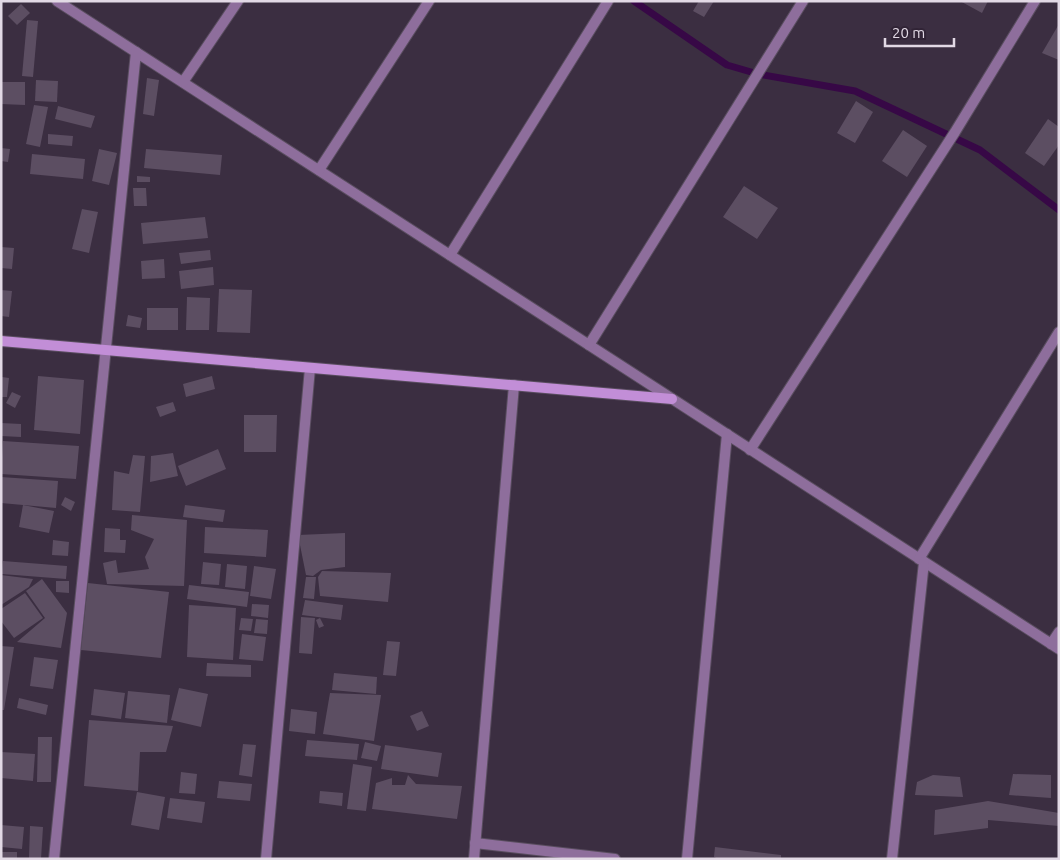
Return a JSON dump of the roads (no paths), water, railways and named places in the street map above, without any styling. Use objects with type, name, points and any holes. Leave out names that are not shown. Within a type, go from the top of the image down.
[{"type":"street","points":[[57,1],[1055,646],[1059,632]]},
{"type":"street","points":[[183,82],[238,1]]},
{"type":"street","points":[[319,170],[429,1]]},
{"type":"street","points":[[450,255],[608,1]]},
{"type":"street","points":[[589,345],[803,1]]},
{"type":"street","points":[[750,450],[954,132],[1035,1]]},
{"type":"street","points":[[54,859],[136,52]]},
{"type":"street","points":[[892,859],[922,560],[1059,332]]},
{"type":"street","points":[[1,341],[672,399]]},
{"type":"street","points":[[266,859],[310,368]]},
{"type":"street","points":[[474,859],[514,385]]},
{"type":"street","points":[[687,859],[727,434]]},
{"type":"street","points":[[475,843],[615,859]]},
{"type":"waterway","points":[[634,1],[727,65],[758,74],[855,91],[980,150],[1059,210]]}]
